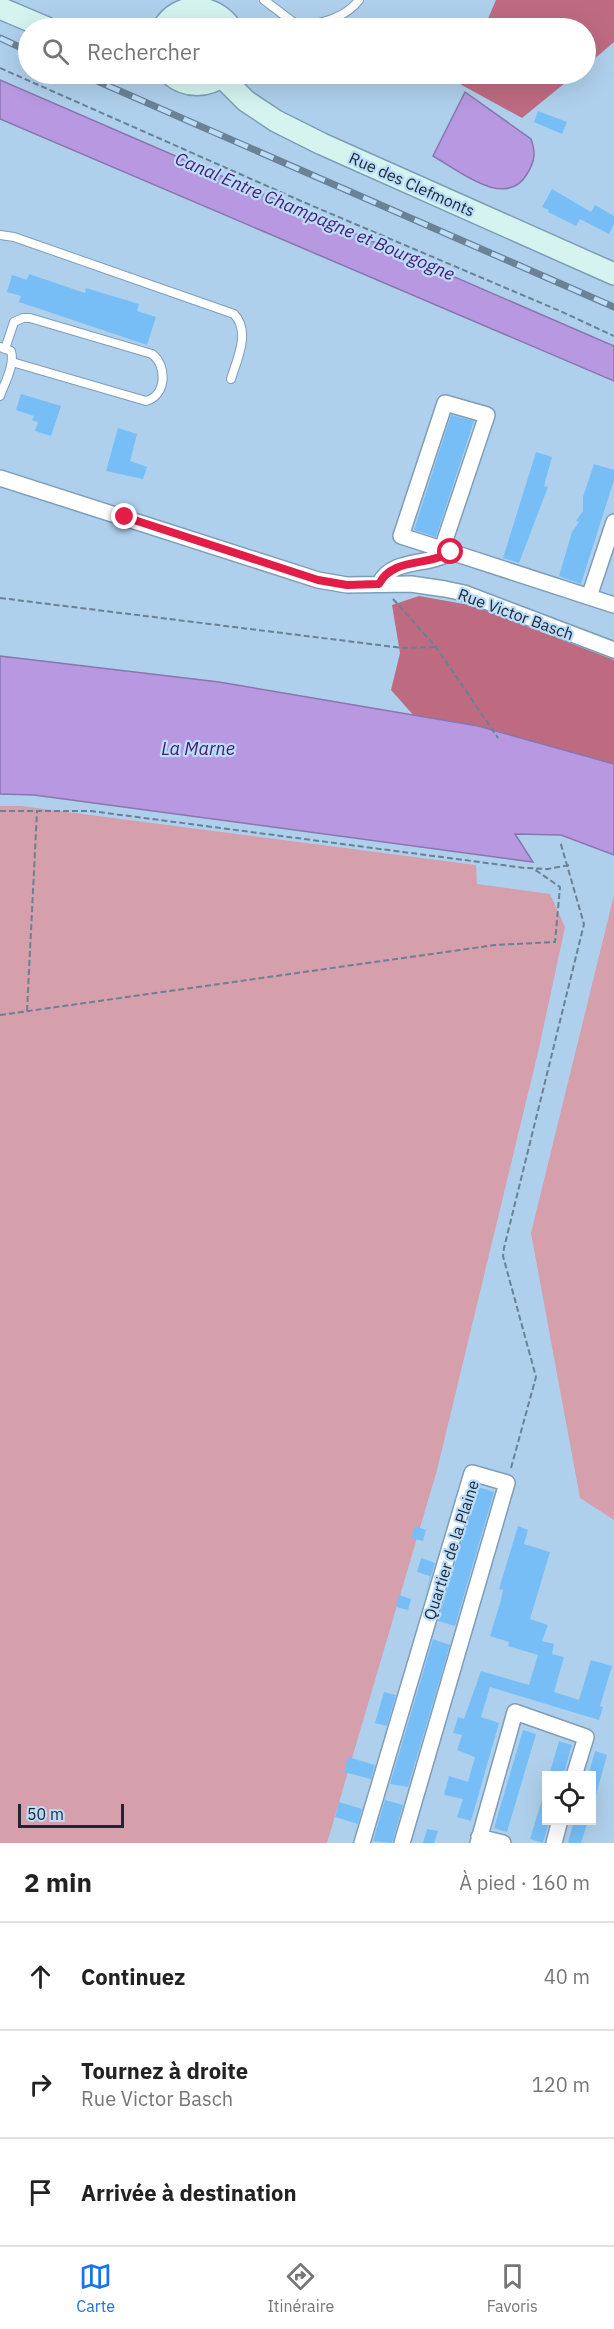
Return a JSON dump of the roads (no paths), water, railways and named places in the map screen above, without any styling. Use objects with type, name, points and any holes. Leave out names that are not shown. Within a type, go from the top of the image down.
[{"type":"street","points":[[167,16],[200,4],[222,18]]},
{"type":"street","points":[[0,8],[24,18]]},
{"type":"street","name":"Rue des Clefmonts","points":[[230,84],[246,101],[285,126],[614,274]]},
{"type":"street","points":[[379,584],[389,571],[397,566],[432,561],[446,551],[487,415],[445,403],[401,536],[446,551],[614,605]]},
{"type":"street","name":"Rue Victor Basch","points":[[0,478],[318,580],[347,585],[411,584],[464,594],[614,650]]},
{"type":"street","points":[[589,597],[614,522]]},
{"type":"street","name":"Quartier de la Plaine","points":[[362,1843],[472,1473],[507,1483],[402,1843]]},
{"type":"street","points":[[503,1843],[478,1840],[515,1713],[586,1737],[576,1771]]},
{"type":"street","points":[[554,1843],[559,1825]]},
{"type":"lane","points":[[264,0],[287,18]]},
{"type":"lane","points":[[337,18],[352,10],[359,0]]},
{"type":"lane","points":[[0,235],[14,237],[234,314],[241,321],[243,338],[231,380]]},
{"type":"lane","points":[[0,396],[12,362],[10,351],[3,348],[14,322],[22,318],[30,318],[152,354],[163,366],[164,374],[157,395],[146,401],[12,362]]},
{"type":"water","points":[[0,80],[614,346],[614,381],[0,119]]},
{"type":"water","points":[[465,92],[531,139],[534,149],[532,165],[518,184],[507,188],[495,188],[482,184],[433,156]]},
{"type":"water","name":"La Marne","points":[[0,656],[219,682],[478,726],[614,764],[614,855],[561,835],[515,834],[533,862],[34,795],[0,794]]},
{"type":"railway","points":[[0,38],[18,46]]},
{"type":"railway","points":[[104,84],[614,307]]},
{"type":"water label","name":"Canal Entre Champagne et Bourgogne","points":[[315,216]]}]
